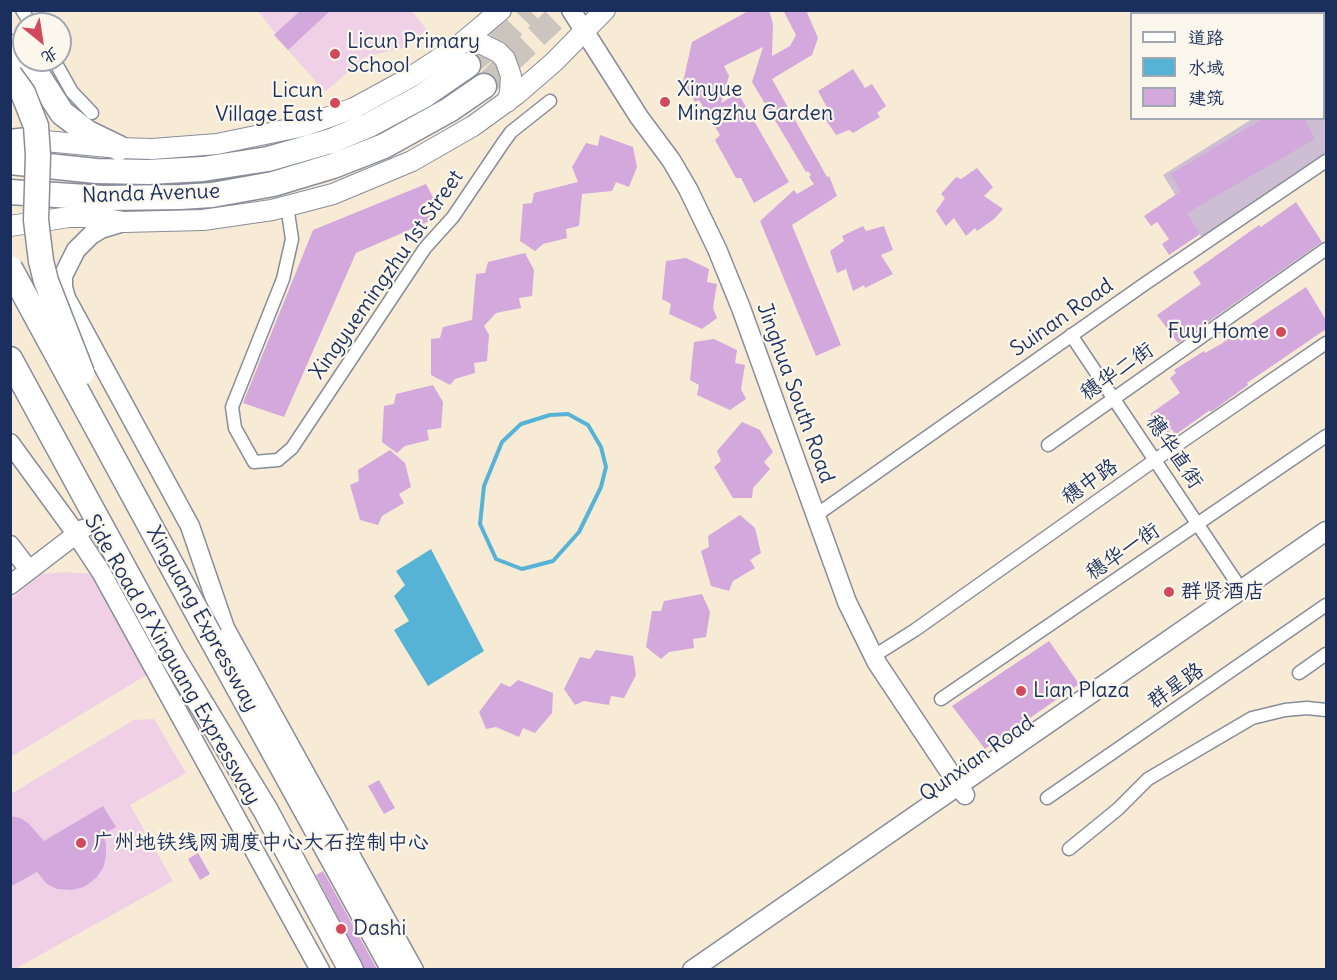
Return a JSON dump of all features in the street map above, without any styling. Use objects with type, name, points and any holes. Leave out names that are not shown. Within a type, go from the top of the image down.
[{"type":"highway","name":"Nanda Avenue","points":[[10,162],[96,171],[148,172],[203,169],[267,159],[331,141],[369,125],[423,96],[466,54]]},
{"type":"highway","points":[[42,72],[56,106],[69,119],[98,140],[119,148]]},
{"type":"highway","points":[[10,75],[23,93],[36,126],[38,155],[36,220],[46,281],[107,446]]},
{"type":"highway","name":"Nanda Avenue","points":[[10,192],[102,198],[180,197],[212,195],[273,184],[333,166],[384,146],[449,110],[484,86]]},
{"type":"highway","name":"Xinguang Expressway","points":[[10,269],[394,969]]},
{"type":"highway","name":"Xinguang Expressway","points":[[10,359],[172,656],[266,811],[351,969]]},
{"type":"highway","points":[[10,382],[44,421]]},
{"type":"main road","points":[[466,54],[501,10]]},
{"type":"main road","name":"Jinghua South Road","points":[[571,10],[639,117],[671,160],[696,205],[741,308],[847,602],[877,663],[962,790]]},
{"type":"main road","points":[[10,226],[69,217],[96,217],[124,222],[203,220],[287,206],[333,194],[412,161],[459,135],[507,102],[560,57],[604,10]]},
{"type":"main road","points":[[16,139],[152,149],[218,144],[312,124],[348,111],[439,60],[466,54],[482,44],[498,52],[505,59],[512,84],[507,102]]},
{"type":"main road","points":[[63,287],[66,267],[83,242],[101,229],[124,222]]},
{"type":"main road","points":[[10,269],[32,264],[42,266],[51,271],[63,287],[71,308],[190,526],[225,628],[414,969]]},
{"type":"main road","name":"Side Road of Xinguang Expressway","points":[[10,442],[101,572],[320,969]]},
{"type":"main road","points":[[10,585],[83,529]]},
{"type":"main road","name":"Qunxian Road","points":[[962,790],[1326,532]]},
{"type":"main road","name":"Qunxian Road","points":[[708,966],[962,790],[1326,532]]},
{"type":"main road","points":[[10,545],[29,570]]},
{"type":"main road","name":"Qunxian Road","points":[[692,969],[1326,545]]},
{"type":"street","points":[[48,72],[72,92],[92,113]]},
{"type":"street","name":"Xingyuemingzhu 1st Street","points":[[287,206],[292,239],[283,279],[232,407],[235,428],[255,462],[278,460],[292,448],[425,248],[453,217],[503,142],[511,132],[550,100]]},
{"type":"street","name":"Suinan Road","points":[[822,511],[1071,335],[1326,161]]},
{"type":"street","name":"穗华二街","points":[[1048,445],[1326,249]]},
{"type":"street","name":"穗华直街","points":[[1071,335],[1243,592]]},
{"type":"street","name":"穗中路","points":[[877,654],[915,630],[1155,460],[1326,343]]},
{"type":"street","name":"穗华一街","points":[[940,699],[1326,436]]},
{"type":"street","name":"群星路","points":[[1047,798],[1326,605]]},
{"type":"street","points":[[1299,673],[1326,654]]},
{"type":"street","points":[[1070,849],[1118,810],[1148,779],[1251,718],[1285,710],[1307,708],[1326,710]]},
{"type":"shaded area","name":"Licun Primary School","points":[[258,11],[412,11],[427,30],[406,47],[365,57],[325,92]]},
{"type":"shaded area","points":[[1325,71],[1326,154],[1202,238],[1163,175],[1250,120],[1325,120]]},
{"type":"shaded area","points":[[64,572],[91,574],[148,674],[11,757],[11,599],[41,574]]},
{"type":"shaded area","name":"广州地铁线网调度中心大石控制中心","points":[[154,719],[186,773],[130,805],[173,881],[11,970],[11,794],[134,720]]},
{"type":"water","points":[[431,549],[484,651],[428,686],[394,630],[409,621],[394,596],[405,585],[396,571]]},
{"type":"building","points":[[301,10],[331,10],[288,50],[274,35]]},
{"type":"building","points":[[750,10],[769,10],[773,24],[772,56],[790,46],[796,35],[783,10],[806,10],[818,38],[812,55],[772,79],[827,177],[829,176],[837,196],[792,225],[841,345],[816,356],[760,221],[794,190],[797,194],[814,184],[809,177],[811,175],[808,171],[806,172],[752,82],[763,47],[724,66],[729,76],[721,103],[738,93],[789,182],[754,203],[741,178],[736,178],[715,140],[720,135],[699,100],[695,102],[683,82],[692,42]]},
{"type":"building","points":[[853,69],[865,88],[872,84],[886,106],[877,113],[880,117],[853,133],[849,130],[836,135],[821,113],[828,109],[818,91]]},
{"type":"building","points":[[1261,120],[1305,120],[1315,139],[1187,213],[1200,234],[1169,255],[1162,244],[1169,239],[1157,222],[1151,226],[1144,216],[1181,191],[1171,174]]},
{"type":"building","points":[[600,135],[633,147],[637,167],[629,187],[616,182],[612,191],[582,194],[579,226],[566,229],[567,238],[543,244],[535,251],[520,241],[523,204],[532,203],[534,193],[578,182],[572,167],[586,143],[598,146]]},
{"type":"building","points":[[977,168],[993,187],[984,196],[1003,209],[994,219],[977,231],[975,228],[966,236],[954,218],[946,226],[936,211],[945,198],[941,194],[956,177],[961,179]]},
{"type":"building","points":[[426,184],[434,199],[422,204],[432,220],[356,253],[284,417],[243,403],[313,230]]},
{"type":"building","points":[[1296,202],[1322,242],[1178,343],[1157,315],[1201,284],[1193,272]]},
{"type":"building","points":[[863,226],[866,231],[884,226],[893,250],[881,255],[893,274],[865,288],[864,285],[853,291],[846,269],[837,273],[830,251],[844,241],[842,236]]},
{"type":"building","points":[[525,253],[534,270],[532,296],[519,298],[521,308],[496,313],[484,326],[489,335],[487,361],[474,363],[475,373],[455,379],[450,385],[431,375],[431,339],[440,338],[443,327],[472,320],[476,274],[485,273],[488,262]]},
{"type":"building","points":[[686,258],[709,269],[707,282],[717,284],[713,308],[717,318],[702,329],[669,314],[671,304],[662,299],[666,261]]},
{"type":"building","points":[[1306,287],[1326,320],[1326,329],[1247,383],[1248,385],[1211,412],[1210,410],[1175,435],[1172,429],[1165,434],[1150,414],[1180,393],[1170,378],[1176,373],[1174,370],[1204,351],[1205,353],[1221,344]]},
{"type":"building","points":[[714,339],[737,350],[735,363],[745,365],[741,389],[746,399],[730,410],[697,395],[699,385],[690,380],[694,342]]},
{"type":"building","points":[[433,385],[443,402],[441,428],[427,430],[429,440],[405,446],[397,453],[382,442],[384,406],[394,404],[396,394]]},
{"type":"building","points":[[742,422],[760,430],[773,452],[764,462],[770,469],[753,488],[752,498],[733,498],[714,467],[721,461],[717,451]]},
{"type":"building","points":[[390,450],[405,463],[411,487],[399,494],[404,503],[382,516],[378,525],[360,520],[350,485],[359,481],[358,470]]},
{"type":"building","points":[[740,515],[755,528],[761,553],[750,560],[755,568],[733,581],[729,591],[711,586],[701,551],[709,547],[708,536]]},
{"type":"building","points":[[702,594],[710,612],[706,637],[693,639],[694,648],[669,652],[661,659],[646,647],[652,611],[661,611],[664,601]]},
{"type":"building","name":"Lian Plaza","points":[[1049,641],[1079,684],[985,749],[952,706]]},
{"type":"building","points":[[596,650],[633,656],[636,675],[624,698],[611,696],[609,705],[584,701],[575,705],[564,689],[580,657],[590,659]]},
{"type":"building","points":[[518,680],[553,693],[552,713],[535,733],[523,728],[519,737],[496,727],[486,729],[479,712],[501,683],[510,687]]},
{"type":"building","points":[[379,780],[395,808],[384,814],[368,786]]},
{"type":"building","points":[[103,806],[116,827],[103,834],[106,856],[103,868],[96,878],[84,887],[72,890],[57,889],[47,884],[37,872],[10,887],[10,816],[28,823],[44,841]]},
{"type":"building","points":[[198,853],[210,874],[200,880],[188,859]]},
{"type":"building","points":[[323,871],[377,969],[365,969],[316,875]]},
{"type":"waterway","points":[[568,414],[588,425],[601,447],[606,467],[601,487],[579,532],[553,561],[522,569],[496,559],[480,524],[484,486],[502,442],[521,424],[550,415],[568,414]]},
{"type":"tunnel","points":[[468,65],[508,32],[529,10]]},
{"type":"tunnel","points":[[484,86],[564,10]]},
{"type":"place","name":"Licun Primary School","points":[[335,54]]},
{"type":"place","name":"Xinyue Mingzhu Garden","points":[[665,102]]},
{"type":"place","name":"Licun Village East","points":[[335,103]]},
{"type":"place","name":"Fuyi Home","points":[[1281,332]]},
{"type":"place","name":"群贤酒店","points":[[1169,592]]},
{"type":"place","name":"Lian Plaza","points":[[1021,691]]},
{"type":"place","name":"广州地铁线网调度中心大石控制中心","points":[[81,843]]},
{"type":"place","name":"Dashi","points":[[341,929]]}]
